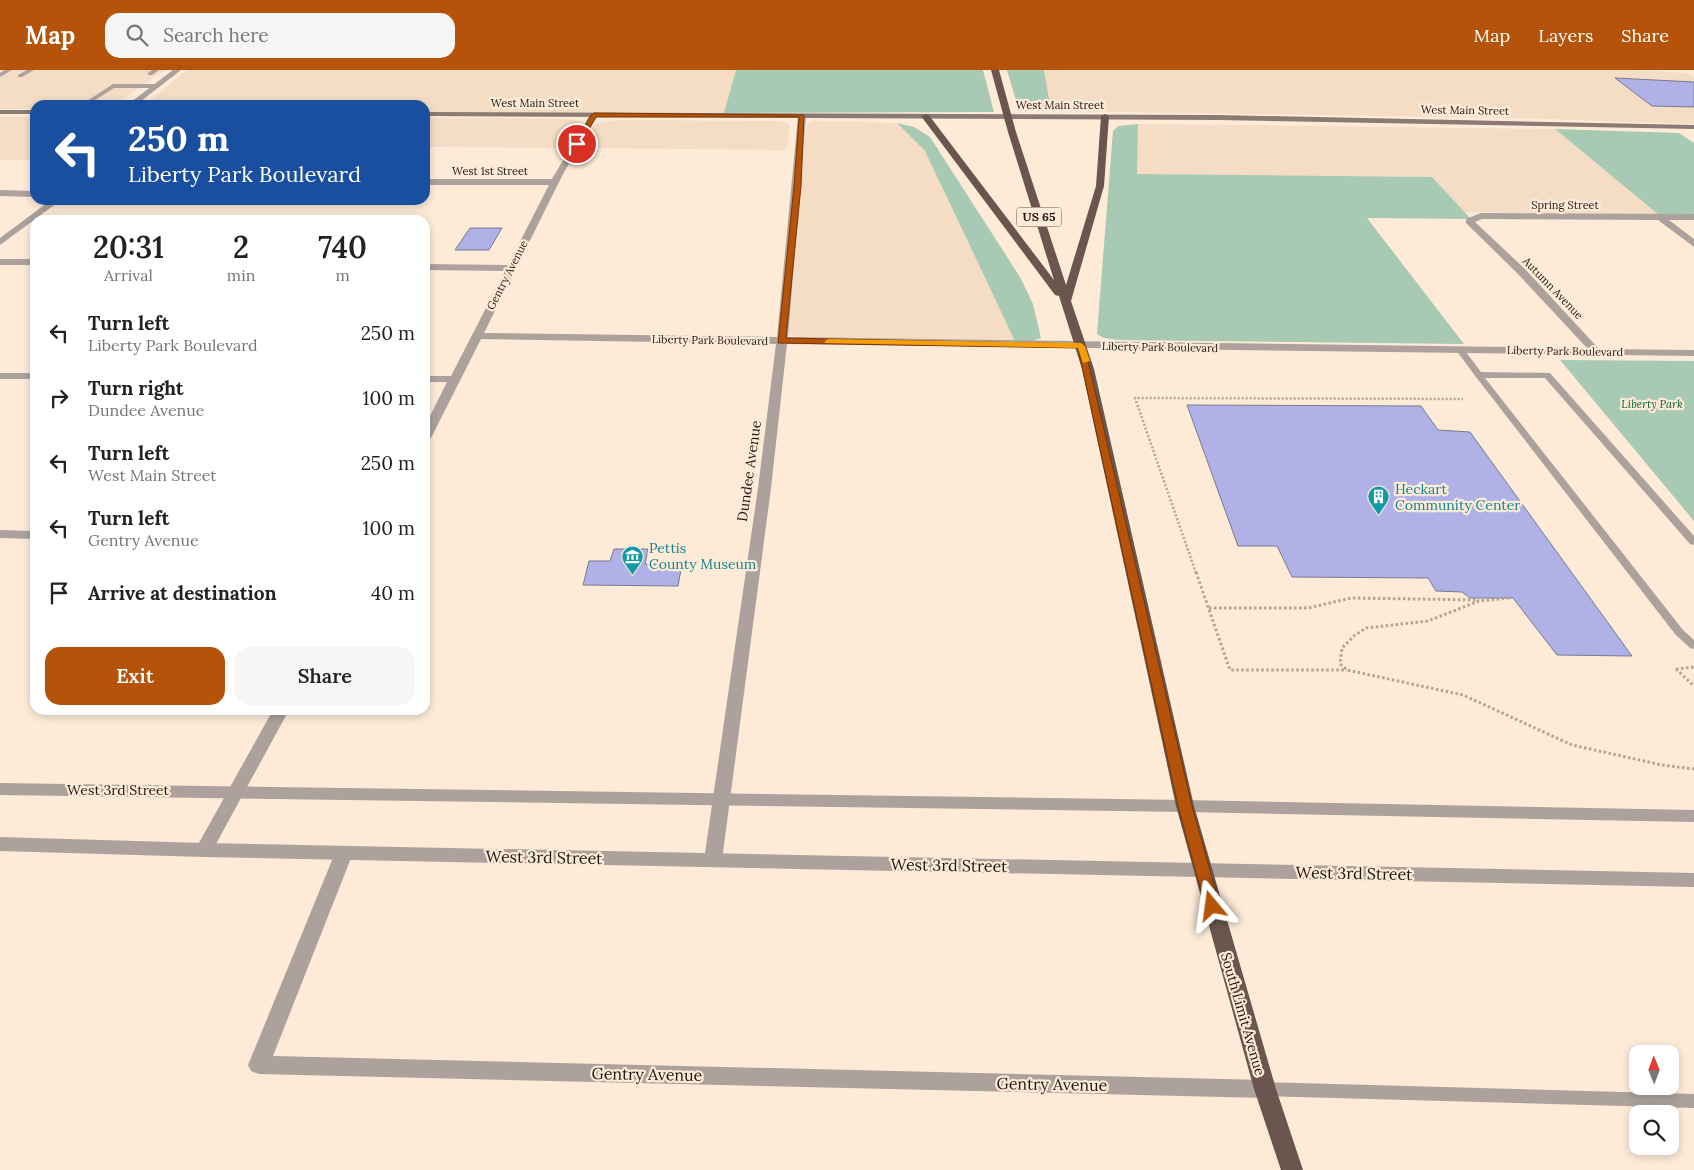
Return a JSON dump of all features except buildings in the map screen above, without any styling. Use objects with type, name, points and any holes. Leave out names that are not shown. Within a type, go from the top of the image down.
[{"type":"highway","name":"US 65","points":[[995,70],[1012,132],[1066,302]]},
{"type":"highway","points":[[925,116],[1066,302]]},
{"type":"highway","points":[[1066,302],[1100,186],[1104,116]]},
{"type":"highway","name":"South Limit Avenue","points":[[1066,302],[1081,346],[1185,806],[1264,1089],[1292,1170]]},
{"type":"main road","points":[[0,112],[30,112]]},
{"type":"main road","name":"West Main Street","points":[[430,114],[1104,116],[1458,121],[1694,127]]},
{"type":"street","points":[[138,100],[177,70]]},
{"type":"street","name":"Gentry Avenue","points":[[430,428],[555,182],[594,115]]},
{"type":"street","name":"Dundee Avenue","points":[[713,860],[781,341],[798,186],[802,116]]},
{"type":"street","name":"West 1st Street","points":[[430,182],[555,182]]},
{"type":"street","points":[[0,194],[30,194]]},
{"type":"street","points":[[37,215],[50,205]]},
{"type":"street","name":"Spring Street","points":[[1490,242],[1469,222],[1471,218],[1481,216],[1694,217]]},
{"type":"street","points":[[1660,217],[1694,244]]},
{"type":"street","points":[[0,242],[30,220]]},
{"type":"street","name":"Autumn Avenue","points":[[1490,242],[1522,272],[1596,352]]},
{"type":"street","points":[[0,262],[30,262]]},
{"type":"street","points":[[430,267],[511,268]]},
{"type":"street","name":"Liberty Park Boulevard","points":[[476,336],[1081,346],[1694,353]]},
{"type":"street","points":[[0,376],[30,376]]},
{"type":"street","points":[[430,379],[455,379]]},
{"type":"street","points":[[0,534],[30,535]]},
{"type":"street","points":[[204,850],[278,715]]},
{"type":"street","name":"West 3rd Street","points":[[0,789],[1185,806],[1676,814],[1694,816]]},
{"type":"street","name":"West 3rd Street","points":[[0,844],[344,853],[1694,880]]},
{"type":"street","name":"Gentry Avenue","points":[[344,853],[258,1065],[1264,1089]]},
{"type":"lane","points":[[0,75],[9,70]]},
{"type":"lane","points":[[20,76],[31,70]]},
{"type":"lane","points":[[150,74],[156,70]]},
{"type":"lane","points":[[91,100],[112,86],[157,86]]},
{"type":"lane","points":[[1460,350],[1679,632],[1694,646]]},
{"type":"lane","points":[[1479,375],[1547,374],[1694,542]]},
{"type":"lane","points":[[1679,632],[1694,636]]},
{"type":"lane","points":[[1264,1089],[1694,1101]]},
{"type":"path","points":[[1463,400],[1135,398],[1230,670],[1347,670],[1463,695],[1572,745],[1662,765],[1694,770]]},
{"type":"path","points":[[1209,608],[1308,608],[1351,598],[1493,600]]},
{"type":"path","points":[[1347,670],[1340,664],[1342,648],[1354,636],[1366,628],[1428,620],[1479,601],[1509,598]]},
{"type":"path","points":[[1694,667],[1676,669],[1694,686]]},
{"type":"shaded area","points":[[0,70],[164,70],[122,100],[30,100],[30,109],[0,109]]},
{"type":"shaded area","points":[[187,70],[736,70],[724,113],[430,112],[430,100],[150,100]]},
{"type":"shaded area","points":[[1044,70],[1627,70],[1687,73],[1694,77],[1694,124],[1516,118],[1051,111]]},
{"type":"shaded area","points":[[0,117],[30,117],[30,160],[0,160]]},
{"type":"shaded area","points":[[430,118],[567,119],[579,121],[579,125],[566,148],[430,147]]},
{"type":"shaded area","points":[[617,120],[779,121],[788,123],[790,126],[786,150],[581,148],[595,124]]},
{"type":"shaded area","points":[[814,121],[897,123],[925,151],[1015,341],[796,338],[785,331],[800,172],[807,124]]},
{"type":"shaded area","points":[[1138,124],[1555,129],[1659,215],[1464,212],[1432,177],[1136,174]]},
{"type":"green space","points":[[736,70],[983,70],[994,112],[724,113]]},
{"type":"green space","points":[[1007,70],[1044,70],[1051,111],[1019,111]]},
{"type":"green space","points":[[897,123],[914,127],[930,137],[1020,277],[1033,304],[1041,338],[1032,341],[1015,341],[925,151]]},
{"type":"green space","points":[[1138,124],[1137,174],[1432,177],[1471,219],[1367,218],[1464,344],[1119,340],[1104,338],[1097,334],[1113,131],[1118,126]]},
{"type":"green space","points":[[1555,129],[1679,133],[1694,143],[1694,216],[1659,215]]},
{"type":"green space","name":"Liberty Park","points":[[1560,360],[1694,361],[1694,521]]},
{"type":"slow traffic","points":[[828,342],[1081,346],[1086,361]]},
{"type":"place","name":"Heckart Community Center","points":[[1379,516]]},
{"type":"place","name":"Pettis County Museum","points":[[633,575]]},
{"type":"route","points":[[577,144],[594,115],[802,116],[798,186],[781,341],[1081,346],[1088,369],[1185,806],[1212,906]]}]
